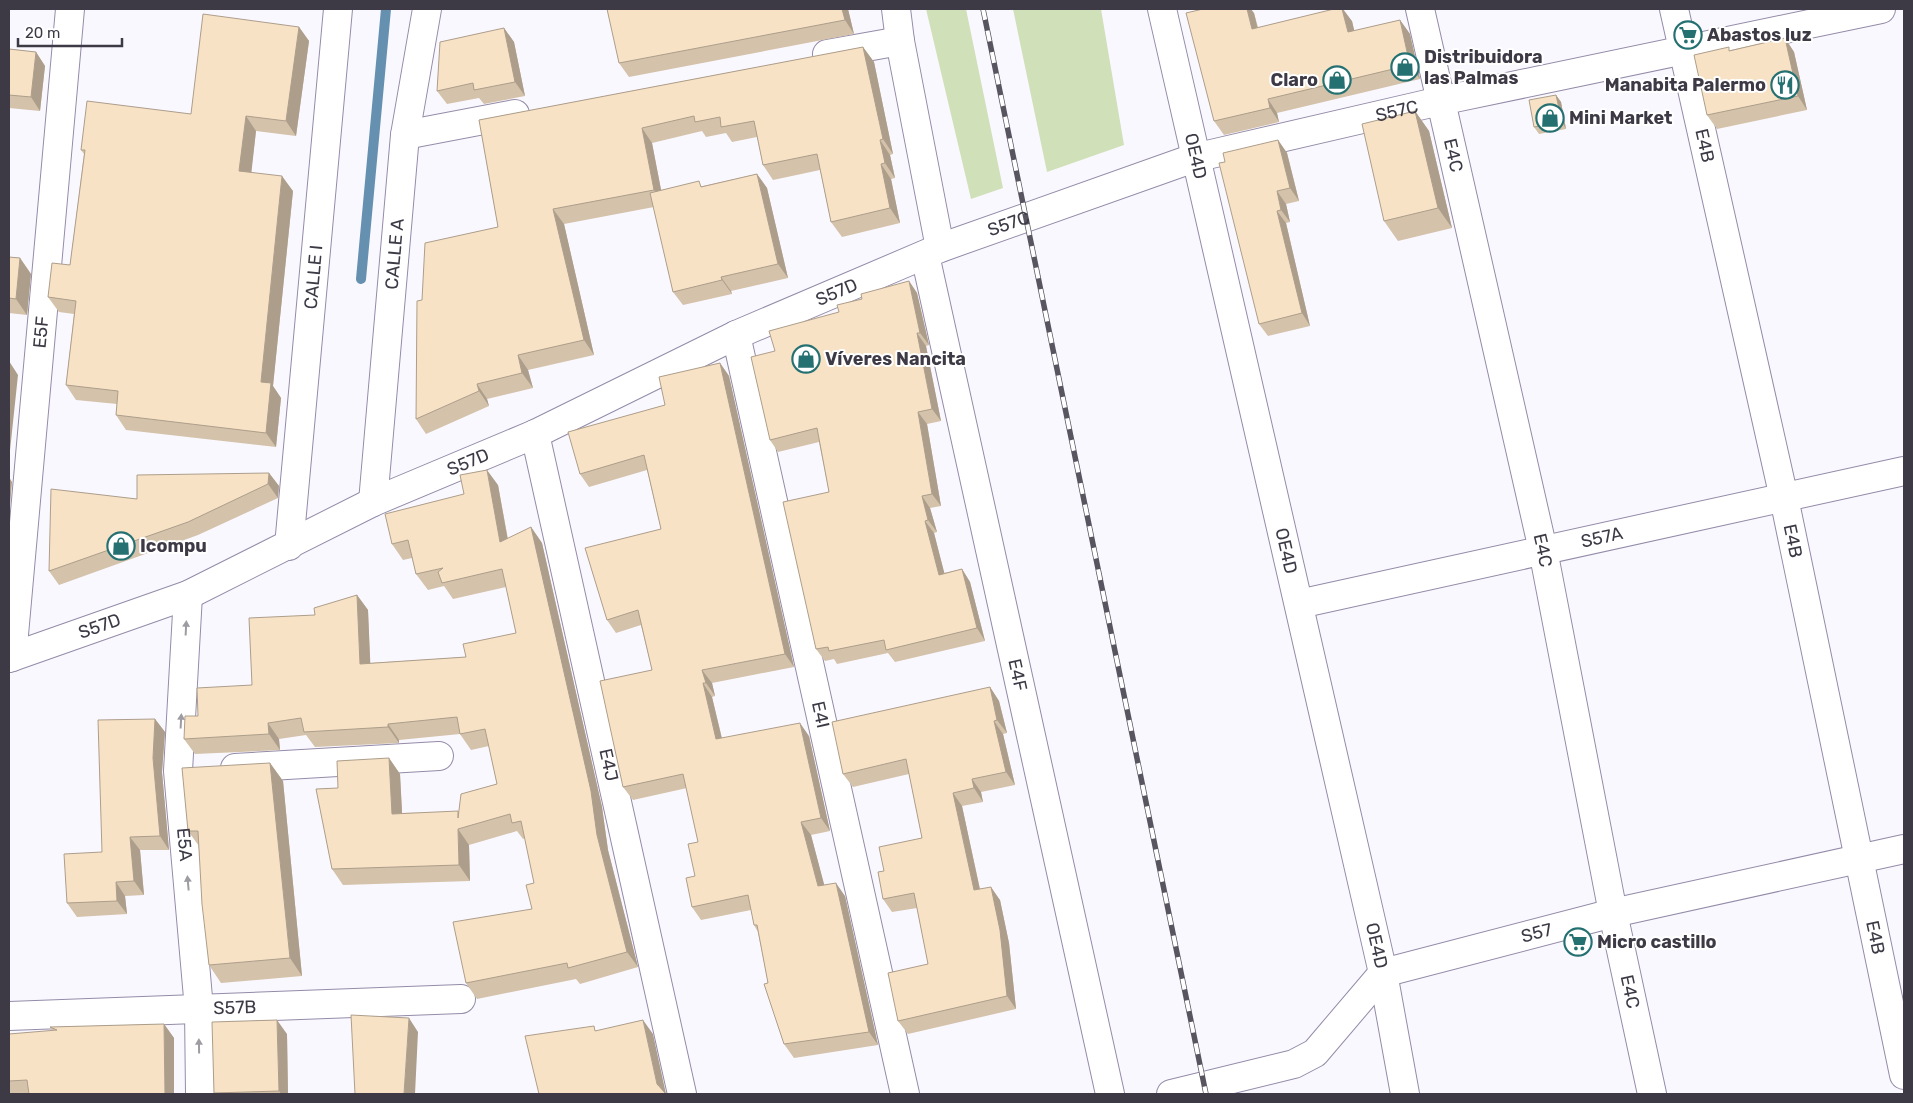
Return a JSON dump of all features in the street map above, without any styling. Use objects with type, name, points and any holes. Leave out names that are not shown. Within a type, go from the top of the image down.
[{"type":"street","name":"E5F","points":[[11,657],[70,9]]},
{"type":"street","name":"CALLE I","points":[[288,546],[338,9]]},
{"type":"street","name":"CALLE A","points":[[373,502],[406,135],[427,9]]},
{"type":"street","name":"E4F","points":[[896,9],[932,252],[1110,1094]]},
{"type":"street","name":"OE4D","points":[[1162,9],[1194,158],[1383,974],[1405,1094]]},
{"type":"street","name":"E4C","points":[[1420,9],[1543,550],[1613,913],[1652,1094]]},
{"type":"street","name":"E4B","points":[[1674,9],[1784,498],[1904,1075]]},
{"type":"street","name":"S57C","points":[[932,252],[1194,158],[1440,101],[1881,9]]},
{"type":"street","points":[[803,59],[900,41]]},
{"type":"street","points":[[406,135],[541,109]]},
{"type":"street","name":"S57D","points":[[11,657],[188,595],[373,502],[535,434],[736,335],[932,252]]},
{"type":"street","name":"E4I","points":[[736,335],[905,1094]]},
{"type":"street","name":"E4J","points":[[535,434],[682,1094]]},
{"type":"street","name":"S57A","points":[[1298,604],[1904,471]]},
{"type":"street","name":"E5A","points":[[188,595],[178,772],[199,1009],[200,1094]]},
{"type":"street","points":[[178,772],[439,756]]},
{"type":"street","name":"S57","points":[[1383,974],[1613,913],[1904,849]]},
{"type":"street","points":[[1171,1094],[1294,1064],[1315,1053],[1383,974]]},
{"type":"street","name":"S57B","points":[[9,1016],[461,999]]},
{"type":"green space","points":[[926,9],[966,9],[1003,188],[971,199]]},
{"type":"green space","points":[[1013,9],[1101,9],[1124,145],[1047,172]]},
{"type":"building","points":[[607,9],[842,9],[845,20],[619,63]]},
{"type":"building","points":[[1203,9],[1247,9],[1252,29],[1334,9],[1342,9],[1348,32],[1400,20],[1410,65],[1268,99],[1270,108],[1214,121],[1186,13]]},
{"type":"building","points":[[203,14],[299,27],[286,121],[246,116],[239,171],[282,176],[261,382],[271,383],[266,433],[116,415],[118,391],[66,385],[76,301],[48,297],[52,263],[70,265],[85,150],[81,150],[87,101],[191,114]]},
{"type":"building","points":[[504,28],[515,82],[474,90],[473,83],[437,91],[440,42]]},
{"type":"building","points":[[1785,38],[1798,96],[1707,115],[1694,55],[1729,47],[1729,51]]},
{"type":"building","points":[[863,47],[883,139],[880,140],[885,163],[881,164],[890,208],[831,222],[817,154],[763,165],[754,121],[721,127],[720,117],[695,122],[694,116],[642,128],[654,190],[553,209],[584,340],[518,355],[522,373],[477,384],[479,391],[416,419],[417,301],[422,300],[425,243],[498,227],[479,120]]},
{"type":"building","points":[[9,49],[36,52],[31,97],[9,95]]},
{"type":"building","name":"Mini Market","points":[[1556,95],[1562,122],[1534,127],[1529,100]]},
{"type":"building","points":[[1415,111],[1438,208],[1384,221],[1362,124]]},
{"type":"building","points":[[1278,140],[1290,188],[1277,191],[1281,210],[1277,211],[1302,313],[1259,324],[1219,163],[1225,162],[1223,153]]},
{"type":"building","points":[[757,174],[778,264],[721,277],[722,280],[673,292],[650,193],[699,181],[701,187]]},
{"type":"building","points":[[9,257],[20,258],[16,299],[9,298]]},
{"type":"building","points":[[909,281],[920,333],[917,333],[932,409],[918,412],[932,494],[922,496],[928,520],[925,521],[939,575],[962,569],[977,628],[886,650],[884,640],[829,651],[828,647],[816,649],[783,502],[829,492],[817,428],[770,440],[751,357],[775,351],[769,331],[839,312],[837,305],[862,299],[861,294]]},
{"type":"building","points":[[720,363],[785,654],[702,670],[706,683],[703,683],[716,739],[800,723],[821,818],[801,822],[818,886],[836,883],[869,1032],[784,1044],[764,984],[768,983],[757,925],[754,925],[748,895],[692,907],[686,878],[695,876],[688,844],[698,842],[683,774],[623,787],[600,681],[652,670],[638,610],[607,620],[585,548],[661,529],[644,455],[580,474],[568,432],[665,405],[659,377]]},
{"type":"building","points":[[487,470],[500,542],[531,527],[591,791],[597,835],[627,952],[568,968],[567,963],[466,983],[453,922],[532,909],[526,885],[534,883],[521,821],[512,823],[510,814],[458,829],[459,865],[332,869],[316,789],[338,788],[337,761],[389,758],[392,814],[458,811],[458,818],[461,794],[497,784],[485,729],[460,734],[457,717],[388,724],[388,727],[304,732],[301,718],[268,723],[269,734],[184,739],[185,716],[198,716],[197,688],[252,685],[249,618],[315,615],[314,608],[357,595],[360,664],[466,657],[463,644],[516,633],[502,569],[442,583],[438,572],[443,568],[416,574],[408,540],[392,544],[385,514],[464,494],[460,475]]},
{"type":"building","points":[[269,473],[268,484],[188,522],[49,571],[51,489],[137,499],[137,475]]},
{"type":"building","points":[[990,687],[997,720],[994,721],[1006,772],[972,779],[974,788],[953,793],[974,890],[991,887],[1000,930],[1007,996],[898,1021],[888,973],[928,964],[914,893],[883,899],[878,872],[884,871],[879,847],[922,838],[906,759],[843,774],[832,722]]},
{"type":"building","points":[[155,719],[153,758],[160,836],[130,837],[134,881],[116,882],[117,901],[67,903],[64,854],[102,852],[98,720]]},
{"type":"building","points":[[270,763],[290,958],[209,965],[202,904],[198,831],[188,831],[182,768]]},
{"type":"building","points":[[351,1015],[409,1018],[404,1094],[355,1094]]},
{"type":"building","points":[[277,1020],[279,1091],[214,1093],[212,1022]]},
{"type":"building","points":[[643,1020],[657,1084],[666,1094],[539,1094],[525,1036],[594,1026],[595,1031]]},
{"type":"building","points":[[164,1024],[165,1094],[29,1094],[27,1080],[9,1081],[9,1034],[57,1030],[50,1027]]},
{"type":"waterway","points":[[361,279],[386,9]]},
{"type":"railway","points":[[983,9],[1206,1094]]},
{"type":"place","name":"Abastos luz","points":[[1688,35]]},
{"type":"place","name":"Distribuidora las Palmas","points":[[1405,67]]},
{"type":"place","name":"Claro","points":[[1337,80]]},
{"type":"place","name":"Manabita Palermo","points":[[1785,85]]},
{"type":"place","name":"Mini Market","points":[[1550,118]]},
{"type":"place","name":"Víveres Nancita","points":[[806,359]]},
{"type":"place","name":"Icompu","points":[[121,546]]},
{"type":"place","name":"Micro castillo","points":[[1578,942]]}]
